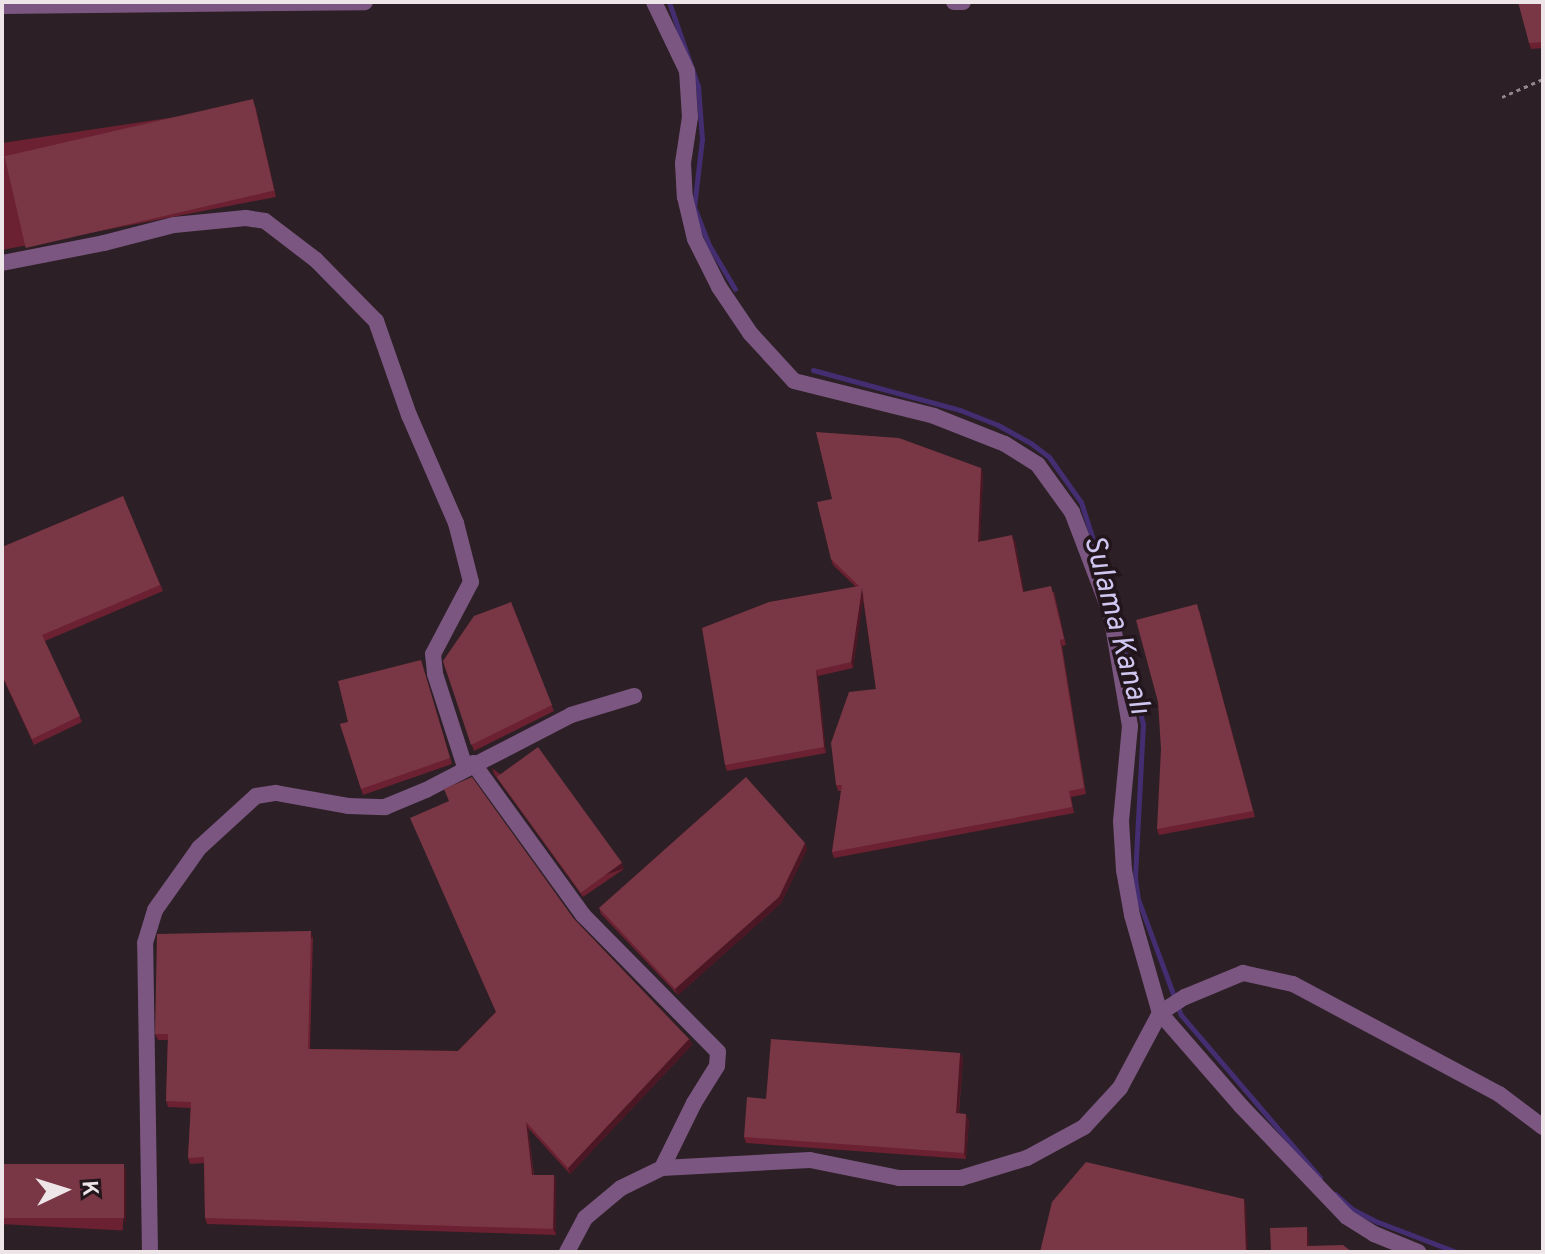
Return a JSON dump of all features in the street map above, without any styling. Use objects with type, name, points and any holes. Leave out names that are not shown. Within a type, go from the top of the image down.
[{"type":"street","points":[[2,6],[365,2]]},
{"type":"street","points":[[654,2],[687,71],[690,117],[683,163],[684,186],[695,239],[719,287],[750,333],[794,381],[934,416],[1005,444],[1038,465],[1072,512],[1111,614],[1130,726],[1121,821],[1124,870],[1132,915],[1160,1013],[1241,1106],[1347,1217],[1374,1234],[1418,1252]]},
{"type":"street","points":[[954,2],[963,2]]},
{"type":"street","points":[[2,263],[89,247],[174,225],[246,218],[265,221],[316,260],[376,321],[409,415],[456,523],[471,582],[433,654],[435,674],[469,765],[583,915],[718,1052],[717,1066],[694,1103],[662,1168]]},
{"type":"street","points":[[150,1252],[145,943],[155,910],[199,848],[256,796],[276,793],[348,806],[385,807],[426,790],[469,765],[571,715],[634,696]]},
{"type":"street","points":[[567,1252],[585,1218],[621,1188],[662,1168],[810,1160],[899,1178],[961,1178],[1027,1158],[1084,1127],[1120,1088],[1160,1013],[1185,997],[1243,973],[1293,984],[1499,1094],[1543,1127]]},
{"type":"path","points":[[1502,97],[1543,79]]},
{"type":"building","points":[[1518,2],[1543,2],[1543,42],[1529,43]]},
{"type":"building","points":[[253,99],[274,191],[26,248],[5,156]]},
{"type":"building","points":[[816,432],[899,438],[981,468],[978,542],[1012,535],[1023,592],[1051,586],[1064,639],[1060,640],[1084,788],[1069,791],[1072,807],[832,852],[842,785],[836,785],[831,743],[849,692],[876,689],[862,588],[851,662],[816,670],[824,747],[725,765],[702,628],[769,602],[859,586],[831,559],[817,502],[832,499]]},
{"type":"building","points":[[123,496],[160,585],[42,635],[80,716],[32,739],[2,675],[2,547]]},
{"type":"building","points":[[511,602],[552,705],[471,745],[443,661],[474,616]]},
{"type":"building","points":[[1197,604],[1253,811],[1157,829],[1161,749],[1158,702],[1136,620]]},
{"type":"building","points":[[421,660],[450,758],[361,789],[340,724],[348,722],[338,681]]},
{"type":"building","points":[[538,747],[622,863],[581,893],[497,777]]},
{"type":"building","points":[[472,777],[574,919],[689,1039],[568,1168],[526,1122],[532,1175],[554,1175],[553,1229],[205,1218],[204,1157],[188,1158],[191,1102],[166,1101],[168,1034],[155,1034],[157,934],[311,931],[308,1049],[458,1051],[496,1012],[410,818],[449,801],[444,789]]},
{"type":"building","points":[[746,777],[805,843],[779,897],[675,989],[599,908]]},
{"type":"building","points":[[771,1039],[960,1053],[956,1113],[966,1114],[964,1153],[744,1137],[747,1097],[766,1099]]},
{"type":"building","points":[[1086,1162],[1244,1199],[1246,1252],[1040,1252],[1052,1202]]},
{"type":"building","points":[[2,1164],[124,1164],[124,1218],[2,1218]]},
{"type":"building","points":[[1307,1227],[1307,1246],[1343,1245],[1352,1252],[1271,1252],[1270,1228]]},
{"type":"waterway","name":"Sulama Kanalı","points":[[669,2],[698,86],[702,139],[694,207],[709,245],[735,289]]},
{"type":"waterway","name":"Sulama Kanalı","points":[[813,370],[960,410],[998,425],[1032,444],[1049,457],[1081,502],[1103,571]]},
{"type":"waterway","name":"Sulama Kanalı","points":[[1125,654],[1143,724],[1135,878],[1138,899],[1181,1015],[1320,1178]]},
{"type":"waterway","name":"Sulama Kanalı","points":[[1335,1194],[1352,1209],[1378,1222],[1456,1252]]}]
